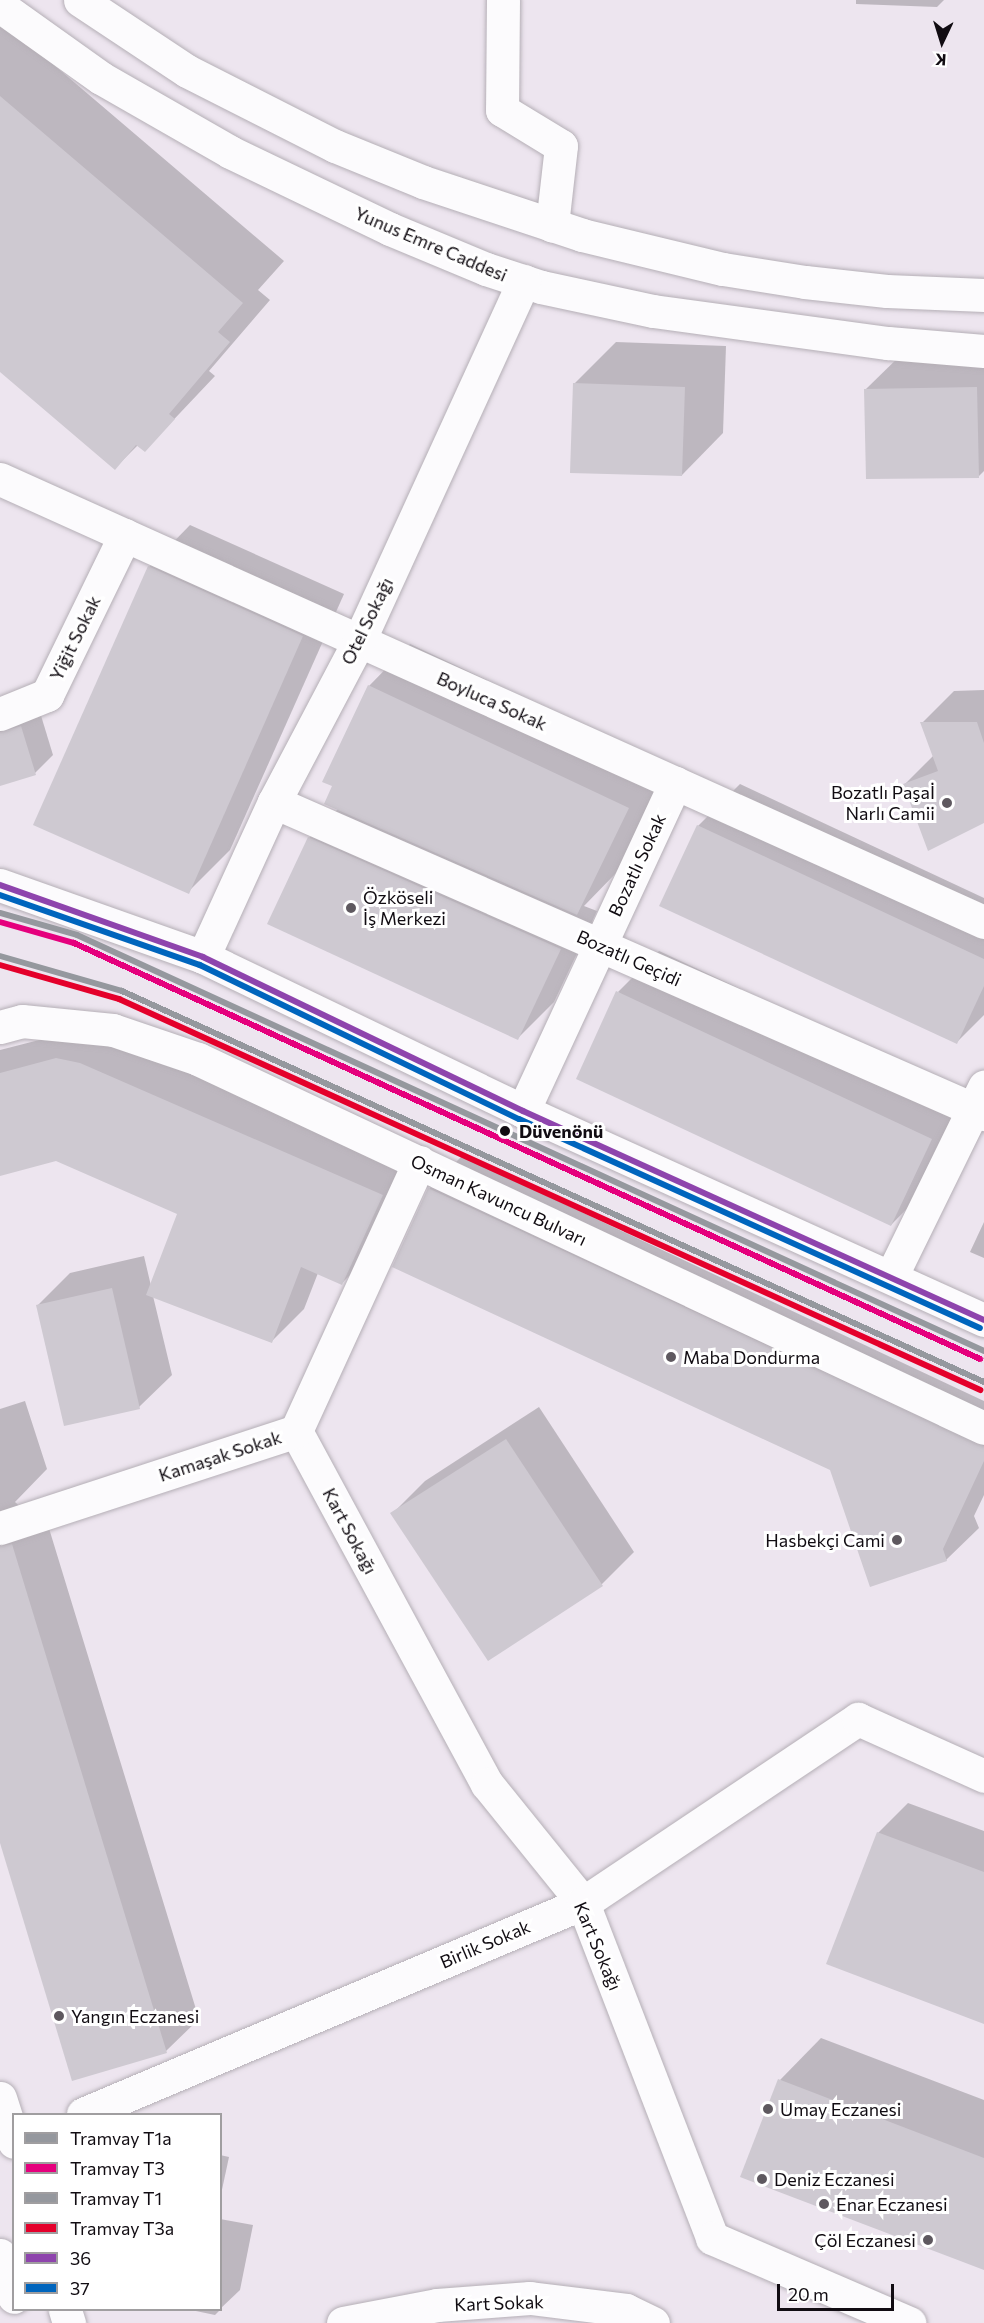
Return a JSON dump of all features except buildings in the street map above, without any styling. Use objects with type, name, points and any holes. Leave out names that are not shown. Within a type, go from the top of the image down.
[{"type":"main road","points":[[80,0],[187,71],[335,146],[423,182],[552,225],[723,269],[887,291],[984,295]]},
{"type":"main road","points":[[502,0],[502,110],[561,146],[552,225]]},
{"type":"main road","name":"Yunus Emre Caddesi","points":[[0,6],[101,78],[230,152],[438,251],[524,281],[653,311],[888,343],[984,351]]},
{"type":"main road","name":"Otel Sokağı","points":[[203,957],[274,802],[359,641],[524,281]]},
{"type":"main road","name":"Boyluca Sokak","points":[[0,479],[984,922]]},
{"type":"main road","name":"Yiğit Sokak","points":[[0,714],[47,695],[125,535]]},
{"type":"main road","name":"Bozatlı Sokak","points":[[523,1111],[675,783]]},
{"type":"main road","name":"Bozatlı Geçidi","points":[[274,802],[600,946],[980,1103]]},
{"type":"main road","points":[[0,885],[203,957],[523,1111],[984,1320]]},
{"type":"main road","name":"Osman Kavuncu Bulvarı","points":[[0,1027],[22,1022],[113,1030],[198,1059],[984,1428]]},
{"type":"main road","points":[[891,1277],[980,1103]]},
{"type":"main road","name":"Kamaşak Sokak","points":[[0,1528],[296,1431],[419,1162]]},
{"type":"main road","name":"Kart Sokağı","points":[[296,1431],[488,1784],[583,1903],[712,2238],[909,2323]]},
{"type":"main road","name":"Birlik Sokak","points":[[88,2113],[583,1903],[858,1719],[984,1776]]},
{"type":"main road","points":[[0,2098],[12,2136]]},
{"type":"main road","points":[[0,2255],[12,2291]]},
{"type":"main road","name":"Kart Sokak","points":[[343,2323],[437,2305],[530,2311],[626,2310],[653,2323]]},
{"type":"tram line","name":"T1a","points":[[0,913],[77,935],[984,1351]]},
{"type":"tram line","name":"T3","points":[[0,922],[74,943],[980,1359]]},
{"type":"tram line","name":"T1","points":[[0,956],[122,991],[984,1382]]},
{"type":"tram line","name":"T3a","points":[[0,965],[119,999],[980,1390]]},
{"type":"transit line","name":"36","points":[[0,885],[203,957],[523,1111],[984,1320]]},
{"type":"transit line","name":"37","points":[[0,895],[200,965],[519,1119],[980,1328]]},
{"type":"place","name":"Bozatlı Paşaİ Narlı Camii","points":[[947,803]]},
{"type":"place","name":"Özköseli İş Merkezi","points":[[351,908]]},
{"type":"place","name":"Düvenönü","points":[[505,1131]]},
{"type":"place","name":"Maba Dondurma","points":[[671,1357]]},
{"type":"place","name":"Hasbekçi Cami","points":[[897,1540]]},
{"type":"place","name":"Yangın Eczanesi","points":[[59,2016]]},
{"type":"place","name":"Umay Eczanesi","points":[[768,2109]]},
{"type":"place","name":"Deniz Eczanesi","points":[[762,2179]]},
{"type":"place","name":"Enar Eczanesi","points":[[824,2204]]},
{"type":"place","name":"Çöl Eczanesi","points":[[928,2240]]}]
